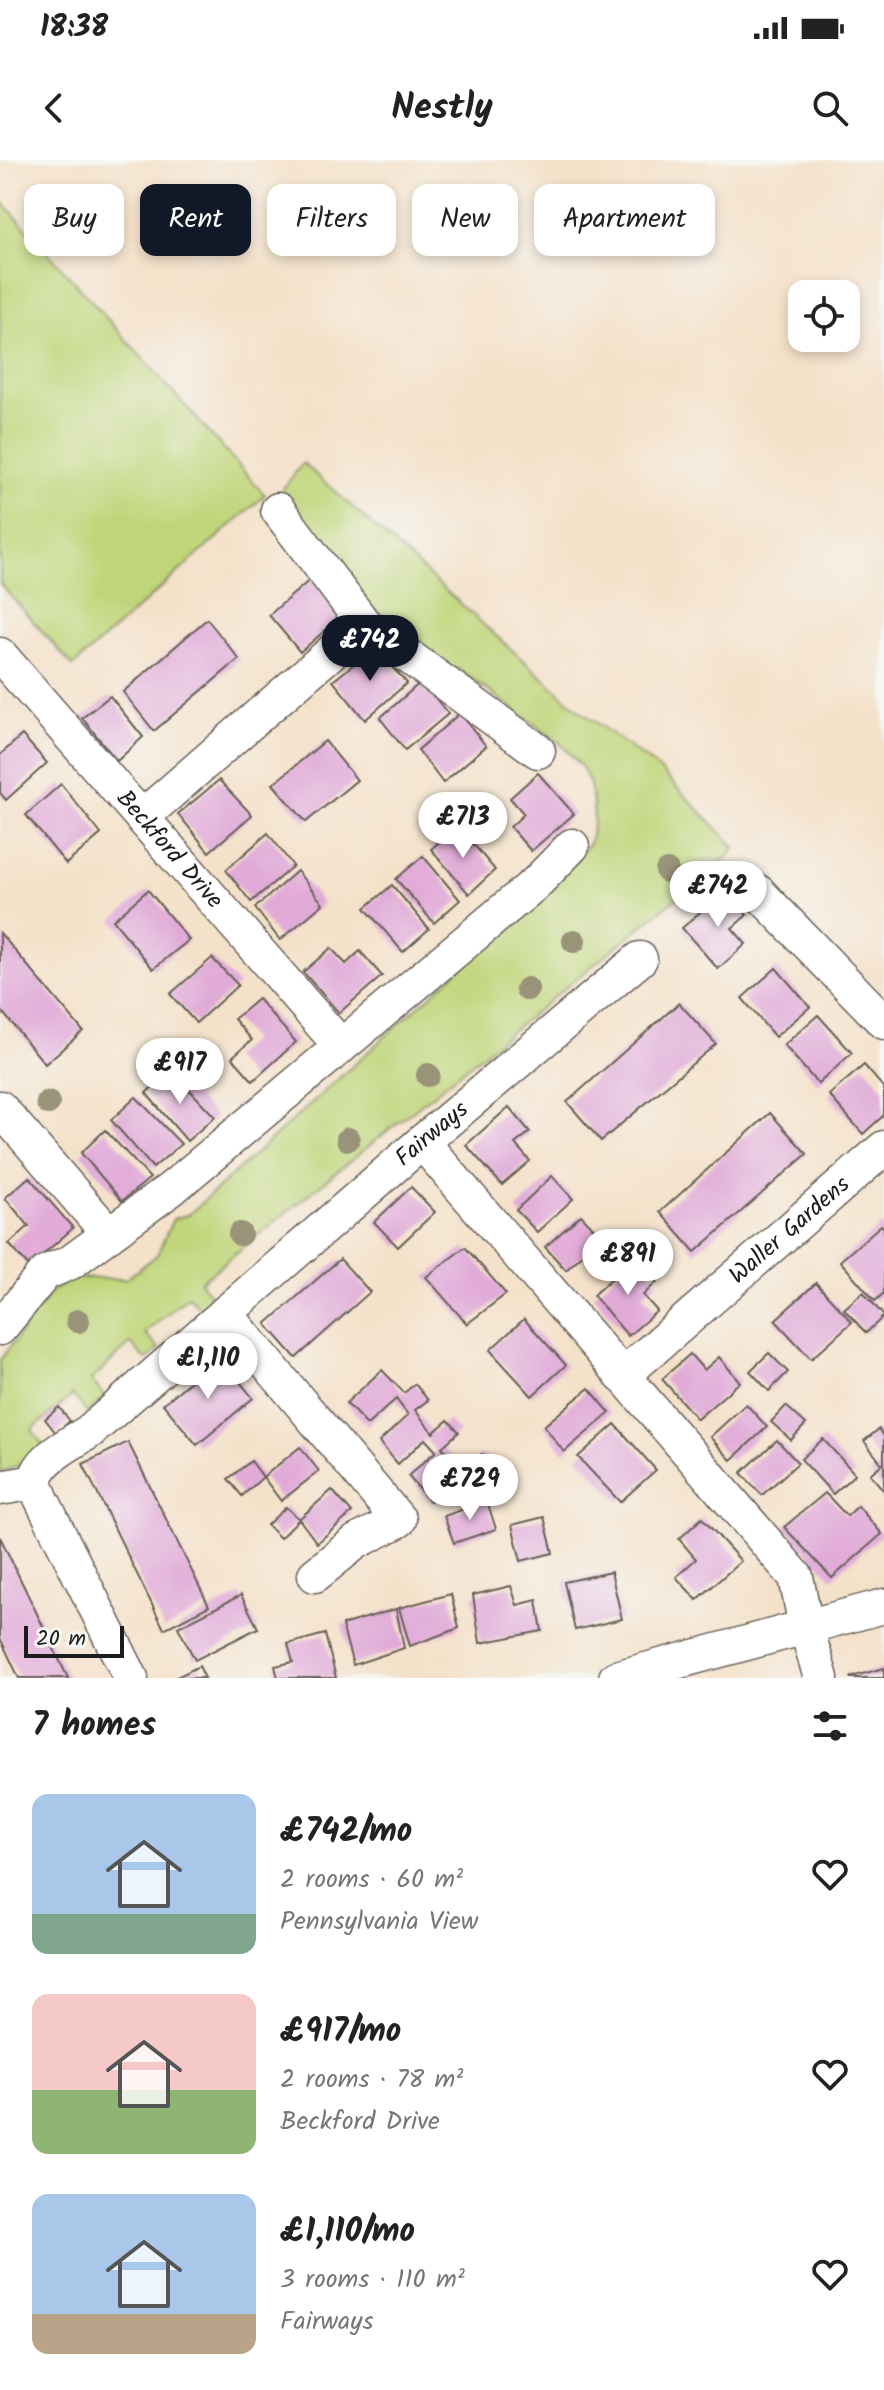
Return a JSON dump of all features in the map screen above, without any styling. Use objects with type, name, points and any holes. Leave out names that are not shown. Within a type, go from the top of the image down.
[{"type":"street","points":[[278,510],[364,624],[538,751]]},
{"type":"street","points":[[142,817],[364,624]]},
{"type":"street","name":"Beckford Drive","points":[[0,655],[340,1045]]},
{"type":"street","points":[[0,1328],[45,1273],[71,1262],[171,1189],[537,882],[572,846]]},
{"type":"street","points":[[758,892],[884,1022]]},
{"type":"street","name":"Fairways","points":[[35,1482],[39,1470],[48,1459],[90,1431],[422,1142],[640,959]]},
{"type":"street","points":[[0,1108],[109,1234]]},
{"type":"street","points":[[422,1142],[796,1577],[821,1678]]},
{"type":"street","name":"Waller Gardens","points":[[622,1376],[884,1148]]},
{"type":"street","points":[[225,1313],[399,1520],[356,1542],[315,1575]]},
{"type":"street","points":[[0,1488],[35,1482],[131,1678]]},
{"type":"street","points":[[616,1678],[884,1606]]},
{"type":"green space","points":[[0,199],[24,226],[24,256],[51,256],[265,495],[73,666],[0,584]]},
{"type":"green space","points":[[303,463],[578,709],[659,769],[735,847],[731,854],[200,1282],[215,1300],[203,1312],[188,1296],[145,1333],[159,1349],[146,1360],[131,1343],[91,1380],[105,1397],[87,1413],[73,1395],[32,1430],[45,1448],[24,1463],[0,1473],[0,1360],[52,1291],[75,1278],[126,1279],[157,1255],[173,1219],[189,1214],[547,890],[589,844],[594,820],[593,803],[590,784],[582,767],[559,742],[458,669],[437,665],[367,607],[278,495]]},
{"type":"building","points":[[312,578],[343,615],[300,652],[269,615]]},
{"type":"building","points":[[207,619],[239,659],[154,731],[123,692]]},
{"type":"building","points":[[374,648],[407,683],[365,720],[333,681]]},
{"type":"building","points":[[422,681],[448,714],[405,750],[380,718]]},
{"type":"building","points":[[110,696],[143,737],[117,761],[82,718]]},
{"type":"building","points":[[460,713],[486,746],[443,783],[418,750]]},
{"type":"building","points":[[22,735],[47,763],[6,800],[0,793],[0,755]]},
{"type":"building","points":[[325,741],[357,780],[306,822],[273,784]]},
{"type":"building","points":[[538,773],[574,814],[531,851],[510,827],[524,814],[510,798]]},
{"type":"building","points":[[219,780],[252,815],[209,852],[178,814]]},
{"type":"building","points":[[61,784],[101,834],[66,864],[26,815]]},
{"type":"building","points":[[458,826],[495,870],[469,894],[431,849]]},
{"type":"building","points":[[268,833],[293,866],[251,902],[226,870]]},
{"type":"building","points":[[423,856],[460,900],[434,923],[396,879]]},
{"type":"building","points":[[297,871],[323,904],[280,940],[255,908]]},
{"type":"building","points":[[392,885],[429,929],[403,952],[365,908]]},
{"type":"building","points":[[148,890],[189,940],[153,969],[113,920]]},
{"type":"building","points":[[725,890],[747,915],[732,928],[746,944],[718,969],[682,928]]},
{"type":"building","points":[[0,933],[83,1031],[45,1064],[0,1009]]},
{"type":"building","points":[[331,948],[346,964],[360,951],[382,976],[339,1013],[303,972]]},
{"type":"building","points":[[212,958],[238,985],[196,1023],[170,994]]},
{"type":"building","points":[[776,968],[810,1007],[775,1037],[742,998]]},
{"type":"building","points":[[258,999],[296,1042],[253,1081],[232,1057],[252,1040],[234,1019]]},
{"type":"building","points":[[679,1003],[716,1044],[601,1141],[567,1102]]},
{"type":"building","points":[[818,1015],[852,1053],[818,1084],[784,1045]]},
{"type":"building","points":[[864,1065],[884,1088],[884,1115],[863,1134],[829,1095]]},
{"type":"building","points":[[171,1070],[215,1117],[187,1141],[146,1093]]},
{"type":"building","points":[[136,1097],[181,1144],[153,1168],[111,1120]]},
{"type":"building","points":[[509,1107],[530,1132],[515,1144],[530,1161],[502,1185],[466,1145]]},
{"type":"building","points":[[770,1113],[807,1154],[695,1252],[660,1212]]},
{"type":"building","points":[[105,1130],[150,1178],[122,1201],[81,1153]]},
{"type":"building","points":[[552,1176],[573,1199],[537,1232],[516,1210]]},
{"type":"building","points":[[29,1177],[73,1228],[29,1267],[9,1244],[29,1226],[5,1198]]},
{"type":"building","points":[[411,1187],[435,1212],[398,1247],[374,1222]]},
{"type":"building","points":[[581,1215],[602,1237],[566,1270],[545,1247]]},
{"type":"building","points":[[881,1225],[884,1228],[884,1293],[875,1301],[840,1261]]},
{"type":"building","points":[[465,1247],[506,1294],[467,1324],[426,1277]]},
{"type":"building","points":[[636,1257],[657,1282],[643,1295],[657,1311],[628,1336],[593,1295]]},
{"type":"building","points":[[340,1259],[370,1292],[296,1358],[266,1324]]},
{"type":"building","points":[[816,1283],[852,1322],[811,1359],[775,1320]]},
{"type":"building","points":[[863,1292],[884,1316],[866,1333],[844,1309]]},
{"type":"building","points":[[524,1319],[566,1365],[532,1396],[490,1350]]},
{"type":"building","points":[[769,1353],[788,1372],[769,1391],[750,1371]]},
{"type":"building","points":[[690,1354],[704,1370],[719,1357],[740,1382],[697,1419],[662,1379]]},
{"type":"building","points":[[220,1357],[253,1398],[197,1445],[163,1404]]},
{"type":"building","points":[[382,1370],[404,1393],[415,1384],[428,1400],[415,1410],[433,1433],[448,1420],[459,1432],[442,1447],[464,1470],[482,1454],[495,1468],[469,1493],[456,1478],[430,1501],[408,1476],[436,1451],[425,1439],[398,1464],[379,1442],[408,1415],[396,1399],[367,1425],[346,1403]]},
{"type":"building","points":[[589,1388],[610,1413],[564,1452],[544,1426]]},
{"type":"building","points":[[746,1404],[767,1427],[731,1460],[710,1437]]},
{"type":"building","points":[[786,1406],[806,1424],[791,1440],[771,1422]]},
{"type":"building","points":[[59,1407],[70,1421],[56,1433],[45,1419]]},
{"type":"building","points":[[615,1424],[656,1470],[620,1502],[578,1457]]},
{"type":"building","points":[[879,1429],[884,1436],[884,1491],[870,1474],[882,1464],[864,1441]]},
{"type":"building","points":[[823,1439],[855,1474],[833,1494],[801,1459]]},
{"type":"building","points":[[777,1440],[798,1463],[762,1495],[741,1473]]},
{"type":"building","points":[[128,1442],[209,1606],[164,1629],[83,1464]]},
{"type":"building","points":[[300,1447],[319,1471],[281,1501],[263,1477]]},
{"type":"building","points":[[251,1461],[263,1477],[242,1496],[228,1479]]},
{"type":"building","points":[[332,1490],[352,1513],[317,1543],[299,1519]]},
{"type":"building","points":[[825,1493],[847,1516],[858,1506],[882,1534],[832,1578],[784,1527]]},
{"type":"building","points":[[487,1501],[496,1529],[454,1543],[444,1516]]},
{"type":"building","points":[[286,1507],[299,1519],[280,1538],[267,1525]]},
{"type":"building","points":[[544,1517],[553,1553],[521,1561],[512,1525]]},
{"type":"building","points":[[702,1518],[741,1561],[697,1600],[676,1577],[696,1559],[679,1539]]},
{"type":"building","points":[[0,1537],[68,1678],[19,1678],[0,1638]]},
{"type":"building","points":[[611,1572],[622,1619],[575,1630],[564,1582]]},
{"type":"building","points":[[511,1586],[517,1605],[537,1600],[542,1631],[480,1643],[473,1595]]},
{"type":"building","points":[[451,1594],[459,1628],[410,1646],[399,1608]]},
{"type":"building","points":[[241,1595],[258,1628],[195,1660],[178,1627]]},
{"type":"building","points":[[396,1609],[404,1648],[353,1665],[342,1625]]},
{"type":"building","points":[[325,1634],[336,1678],[278,1678],[275,1666],[293,1662],[288,1644]]},
{"type":"building","points":[[199,1666],[205,1678],[175,1678]]},
{"type":"building","points":[[884,1668],[884,1678],[851,1678],[851,1677]]}]
